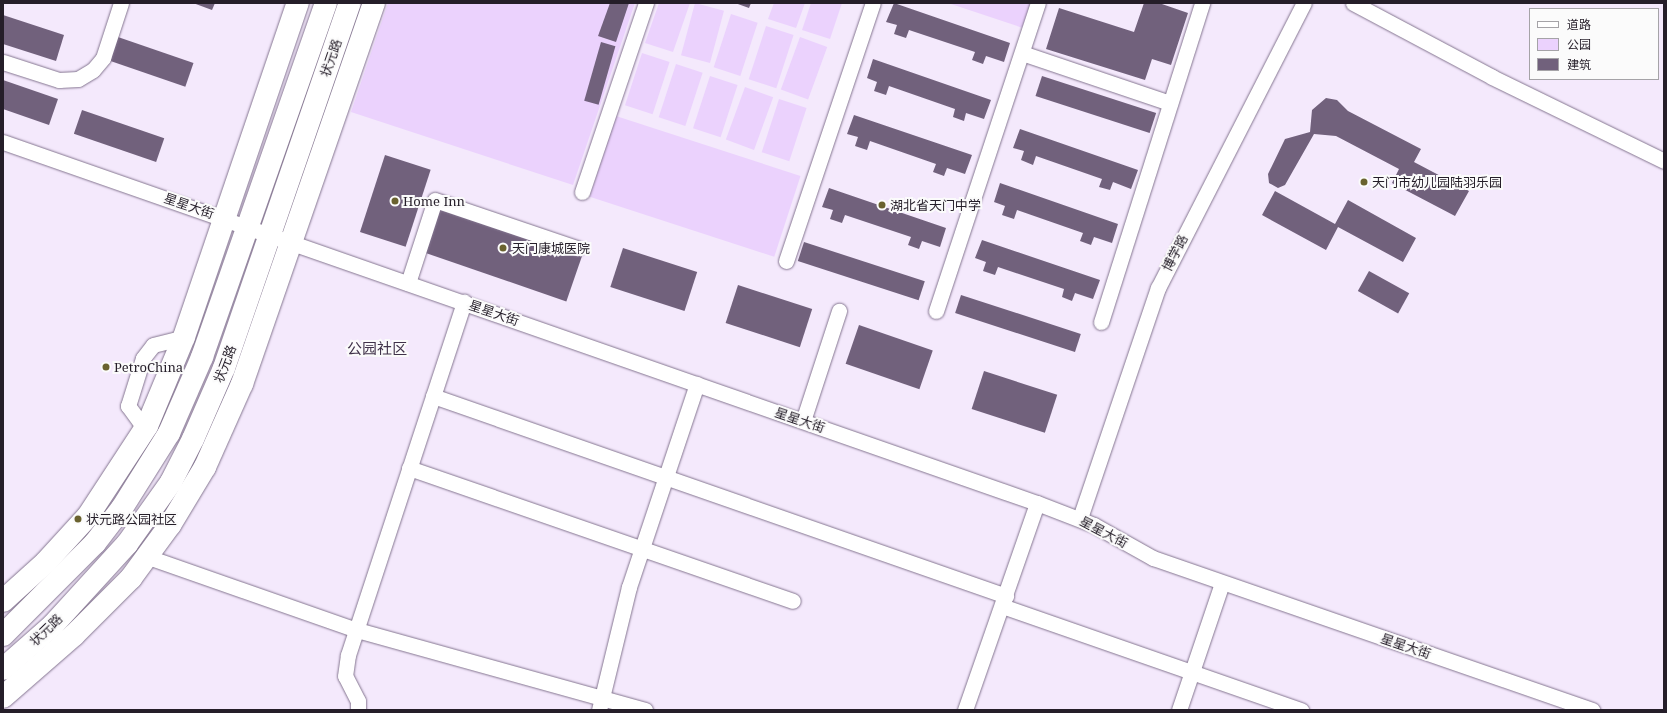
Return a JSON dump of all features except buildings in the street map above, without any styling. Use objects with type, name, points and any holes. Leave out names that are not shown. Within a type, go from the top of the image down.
[{"type":"highway","points":[[3,601],[46,562],[88,516],[145,429],[184,337],[226,219],[298,3]]},
{"type":"highway","name":"状元路","points":[[3,635],[95,543],[122,508],[163,443],[213,328],[326,3]]},
{"type":"highway","name":"状元路","points":[[3,669],[53,625],[127,544],[170,482],[201,423],[271,236],[350,3]]},
{"type":"highway","points":[[3,697],[97,614],[148,557],[205,467],[242,384],[374,3]]},
{"type":"highway","points":[[184,337],[213,328]]},
{"type":"highway","points":[[201,423],[205,467]]},
{"type":"highway","points":[[145,429],[163,443]]},
{"type":"street","points":[[3,62],[59,80],[78,79],[93,70],[102,58],[121,3]]},
{"type":"street","points":[[582,192],[646,3]]},
{"type":"street","points":[[786,261],[873,3]]},
{"type":"street","points":[[936,311],[1038,3]]},
{"type":"street","points":[[1101,322],[1202,3]]},
{"type":"street","name":"博学路","points":[[1080,518],[1158,288],[1304,3]]},
{"type":"street","points":[[1353,3],[1511,87],[1664,161]]},
{"type":"street","points":[[1022,53],[1170,104]]},
{"type":"street","name":"星星大街","points":[[3,142],[1080,518],[1152,558],[1592,710]]},
{"type":"street","points":[[408,283],[435,200],[577,248]]},
{"type":"street","points":[[358,710],[358,701],[345,676],[357,630],[464,302]]},
{"type":"street","points":[[803,421],[839,311]]},
{"type":"street","points":[[145,429],[128,406],[143,358],[153,345],[184,337]]},
{"type":"street","points":[[601,704],[629,587],[643,549],[697,384]]},
{"type":"street","points":[[433,396],[666,477],[1004,601],[1192,672],[1301,710]]},
{"type":"street","points":[[409,468],[793,601]]},
{"type":"street","points":[[965,710],[1037,503]]},
{"type":"street","points":[[148,557],[357,630],[601,704],[645,710]]},
{"type":"street","points":[[1179,710],[1222,583]]},
{"type":"green space","points":[[388,3],[635,3],[573,185],[351,112]]},
{"type":"green space","points":[[659,3],[690,3],[673,52],[645,43]]},
{"type":"green space","points":[[695,3],[724,11],[710,63],[681,55]]},
{"type":"green space","points":[[774,3],[805,3],[796,28],[768,19]]},
{"type":"green space","points":[[811,3],[842,3],[830,39],[802,30]]},
{"type":"green space","points":[[948,3],[1033,3],[1026,29]]},
{"type":"green space","points":[[731,14],[758,23],[740,76],[714,67]]},
{"type":"green space","points":[[766,26],[794,35],[776,88],[749,79]]},
{"type":"green space","points":[[800,37],[827,47],[808,100],[781,90]]},
{"type":"green space","points":[[642,53],[670,62],[653,114],[625,105]]},
{"type":"green space","points":[[676,64],[703,73],[685,126],[659,117]]},
{"type":"green space","points":[[710,76],[738,85],[721,137],[693,128]]},
{"type":"green space","points":[[745,87],[773,97],[754,150],[726,140]]},
{"type":"green space","points":[[779,99],[807,108],[789,161],[762,152]]},
{"type":"green space","points":[[616,116],[801,176],[774,257],[590,197]]},
{"type":"place","name":"天门市幼儿园陆羽乐园","points":[[1364,182]]},
{"type":"place","name":"Home Inn","points":[[395,201]]},
{"type":"place","name":"湖北省天门中学","points":[[882,205]]},
{"type":"place","name":"天门康城医院","points":[[503,248]]},
{"type":"place","name":"PetroChina","points":[[106,367]]},
{"type":"place","name":"状元路公园社区","points":[[78,519]]},
{"type":"district","name":"公园社区","points":[[377,349]]}]
